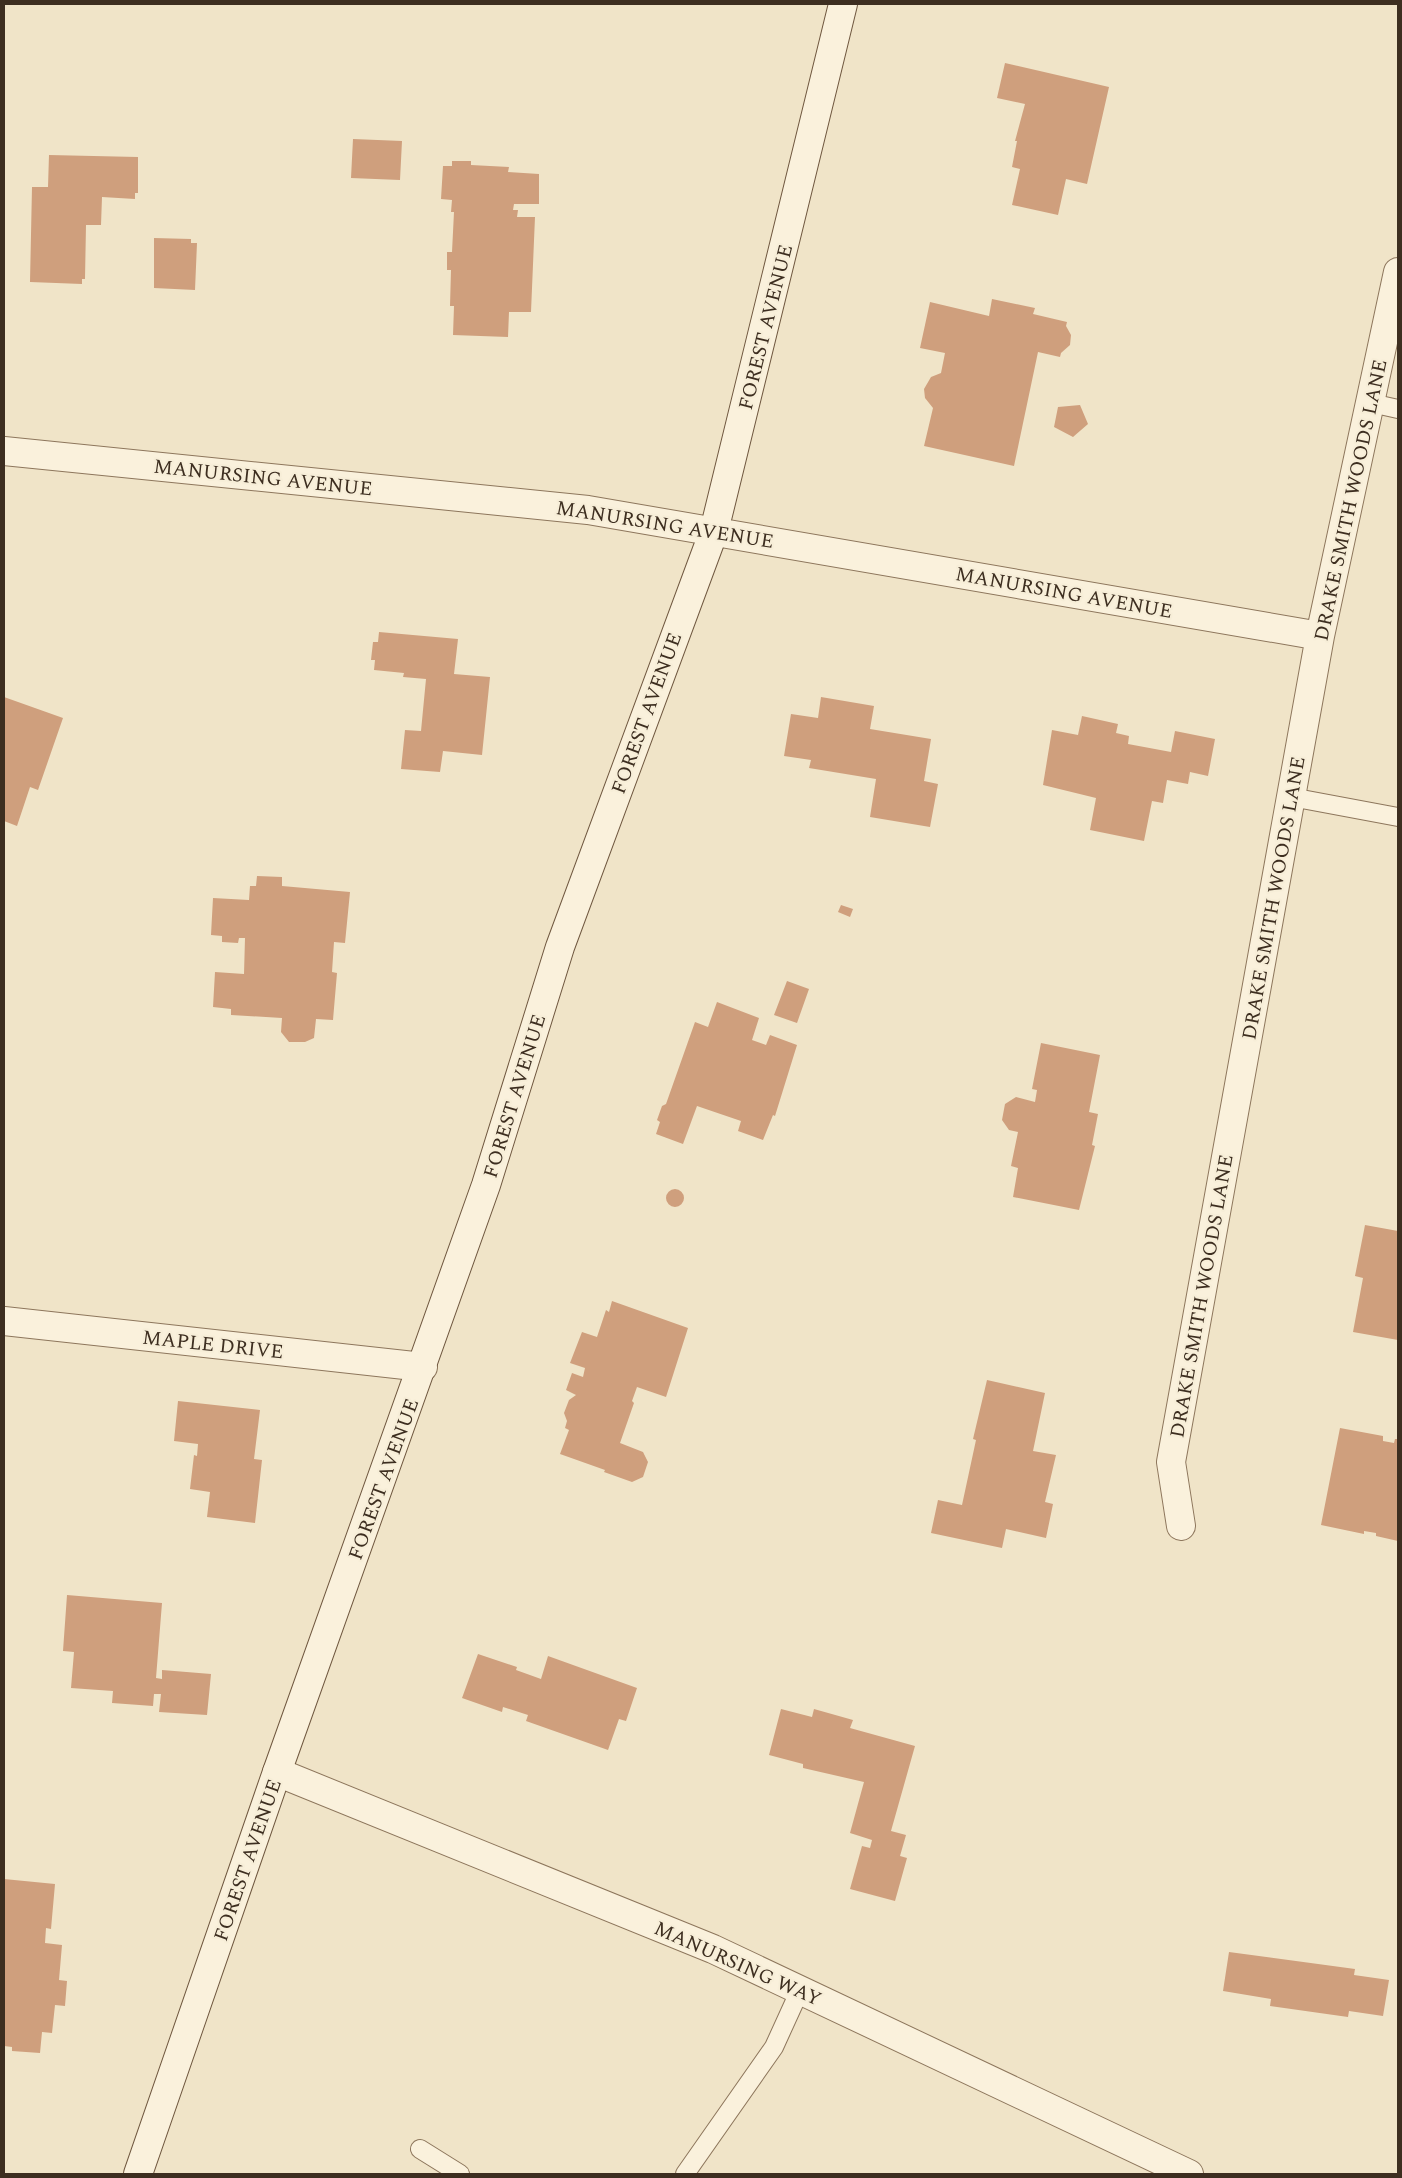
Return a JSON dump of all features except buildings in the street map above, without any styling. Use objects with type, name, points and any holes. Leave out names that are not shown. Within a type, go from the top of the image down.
[{"type":"street","name":"FOREST AVENUE","points":[[138,2174],[277,1772],[423,1367],[486,1185],[560,947],[714,531],[843,4]]},
{"type":"street","name":"DRAKE SMITH WOODS LANE","points":[[1181,1526],[1171,1462],[1320,636],[1398,272]]},
{"type":"street","name":"MANURSING AVENUE","points":[[4,451],[588,510],[1320,636]]},
{"type":"street","name":"MAPLE DRIVE","points":[[4,1321],[423,1367]]},
{"type":"street","name":"MANURSING WAY","points":[[277,1772],[713,1949],[1189,2174]]},
{"type":"lane","points":[[1371,403],[1398,409]]},
{"type":"lane","points":[[1291,797],[1398,817]]},
{"type":"lane","points":[[686,2174],[774,2047],[800,1990]]},
{"type":"lane","points":[[420,2149],[460,2174]]}]
